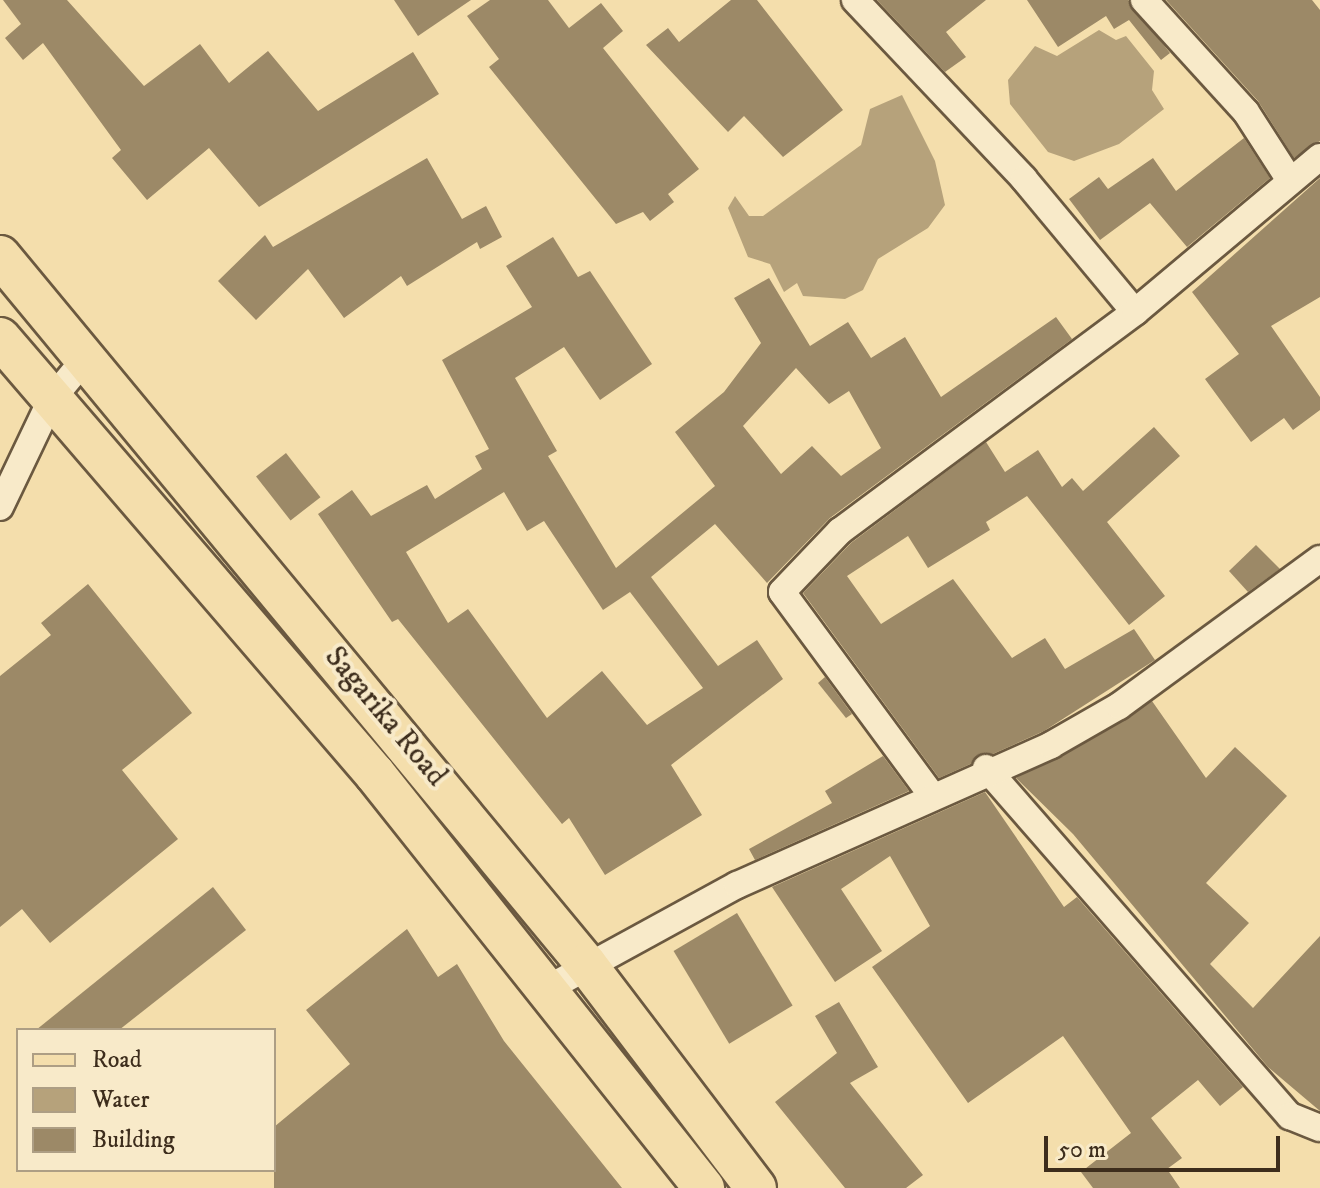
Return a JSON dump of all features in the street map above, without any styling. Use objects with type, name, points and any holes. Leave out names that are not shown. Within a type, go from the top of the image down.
[{"type":"main road","name":"Sagarika Road","points":[[0,256],[586,964],[756,1188]]},
{"type":"main road","name":"Sagarika Road","points":[[0,338],[375,774],[704,1188]]},
{"type":"street","points":[[855,0],[1024,179],[1135,312]]},
{"type":"street","points":[[1144,0],[1246,112],[1289,179]]},
{"type":"street","points":[[931,794],[782,592],[840,531],[1135,312],[1289,179],[1320,157]]},
{"type":"street","points":[[0,507],[51,400],[85,359]]},
{"type":"street","points":[[545,990],[586,964],[931,794],[986,768],[1051,745],[1119,706],[1320,559]]},
{"type":"street","points":[[986,768],[1290,1116],[1320,1128]]},
{"type":"water","points":[[1099,30],[1116,40],[1126,36],[1154,71],[1152,90],[1164,109],[1119,144],[1074,161],[1048,152],[1010,104],[1008,80],[1035,46],[1057,56]]},
{"type":"water","points":[[902,95],[935,161],[945,205],[928,228],[878,259],[863,290],[845,299],[803,296],[797,283],[784,292],[770,264],[748,257],[728,208],[735,196],[749,216],[763,216],[861,145],[870,109]]},
{"type":"building","points":[[3,0],[67,0],[144,86],[200,44],[229,83],[268,51],[318,111],[413,52],[439,94],[259,207],[209,148],[147,200],[112,158],[121,150],[43,43],[23,60],[5,38],[21,24]]},
{"type":"building","points":[[394,0],[471,0],[418,36]]},
{"type":"building","points":[[490,0],[548,0],[569,28],[601,3],[623,31],[603,48],[699,169],[668,194],[674,202],[650,221],[643,212],[616,224],[489,67],[499,59],[467,16]]},
{"type":"building","points":[[731,0],[757,0],[843,110],[783,157],[744,116],[728,132],[646,45],[668,28],[679,42]]},
{"type":"building","points":[[877,0],[986,0],[946,32],[966,57],[945,72]]},
{"type":"building","points":[[1027,0],[1128,0],[1170,53],[1161,60],[1129,20],[1114,29],[1106,16],[1058,47]]},
{"type":"building","points":[[1166,0],[1312,0],[1320,10],[1320,141],[1294,158],[1258,101]]},
{"type":"building","points":[[1244,138],[1270,178],[1187,247],[1150,203],[1100,240],[1069,199],[1099,177],[1108,189],[1153,158],[1176,191]]},
{"type":"building","points":[[427,158],[462,219],[486,206],[502,237],[480,249],[477,242],[407,286],[401,276],[344,318],[308,269],[256,320],[218,281],[265,235],[273,247]]},
{"type":"building","points":[[1320,178],[1320,297],[1271,326],[1320,397],[1320,410],[1293,430],[1284,418],[1251,442],[1205,379],[1239,354],[1192,292]]},
{"type":"building","points":[[553,237],[578,277],[590,271],[652,364],[600,400],[564,347],[515,378],[557,451],[548,456],[616,568],[715,486],[675,432],[724,392],[761,343],[734,298],[769,278],[810,346],[848,322],[871,358],[905,337],[941,397],[1056,317],[1072,339],[830,518],[767,583],[715,524],[651,577],[718,666],[757,640],[783,679],[671,765],[702,815],[605,875],[569,818],[562,824],[398,619],[392,622],[318,514],[352,490],[371,516],[427,485],[435,499],[482,469],[475,456],[489,449],[442,360],[532,307],[506,266]],"holes":[[[796,368],[829,404],[849,391],[881,448],[841,476],[812,446],[781,474],[743,426]],[[504,492],[527,531],[544,521],[603,610],[630,592],[703,688],[647,725],[602,671],[547,718],[468,609],[448,623],[406,552]]]},
{"type":"building","points":[[1154,427],[1180,456],[1107,522],[1165,596],[1129,625],[1027,496],[986,522],[990,530],[928,568],[908,536],[847,576],[881,624],[953,579],[1012,658],[1045,638],[1065,669],[1134,629],[1155,660],[1044,731],[939,778],[803,593],[851,543],[986,442],[1005,472],[1038,450],[1062,487],[1072,478],[1083,491]]},
{"type":"building","points":[[286,453],[320,497],[291,521],[256,476]]},
{"type":"building","points":[[1256,545],[1280,569],[1248,592],[1229,571]]},
{"type":"building","points":[[88,584],[192,713],[122,770],[178,839],[50,943],[22,909],[0,927],[0,676],[51,635],[41,623]]},
{"type":"building","points":[[825,677],[852,714],[846,718],[818,683]]},
{"type":"building","points":[[1152,701],[1206,778],[1235,747],[1287,796],[1206,883],[1249,923],[1210,964],[1253,1008],[1320,936],[1320,1111],[1268,1067],[1073,834],[1016,778]]},
{"type":"building","points":[[883,756],[909,791],[755,860],[749,849],[832,803],[825,791]]},
{"type":"building","points":[[985,792],[1064,907],[1077,897],[1243,1087],[1220,1106],[1198,1080],[1151,1118],[1182,1158],[1167,1169],[1180,1188],[1093,1188],[1081,1172],[1131,1133],[1063,1036],[968,1103],[872,967],[930,926],[890,856],[841,889],[882,951],[835,982],[772,887]]},
{"type":"building","points":[[213,887],[246,930],[122,1028],[38,1028]]},
{"type":"building","points":[[737,913],[793,1006],[729,1044],[674,951]]},
{"type":"building","points":[[407,929],[438,977],[457,964],[504,1041],[622,1188],[274,1188],[276,1125],[350,1064],[306,1010]]},
{"type":"building","points":[[839,1002],[878,1067],[850,1083],[923,1175],[906,1188],[845,1188],[775,1102],[837,1053],[815,1016]]}]
